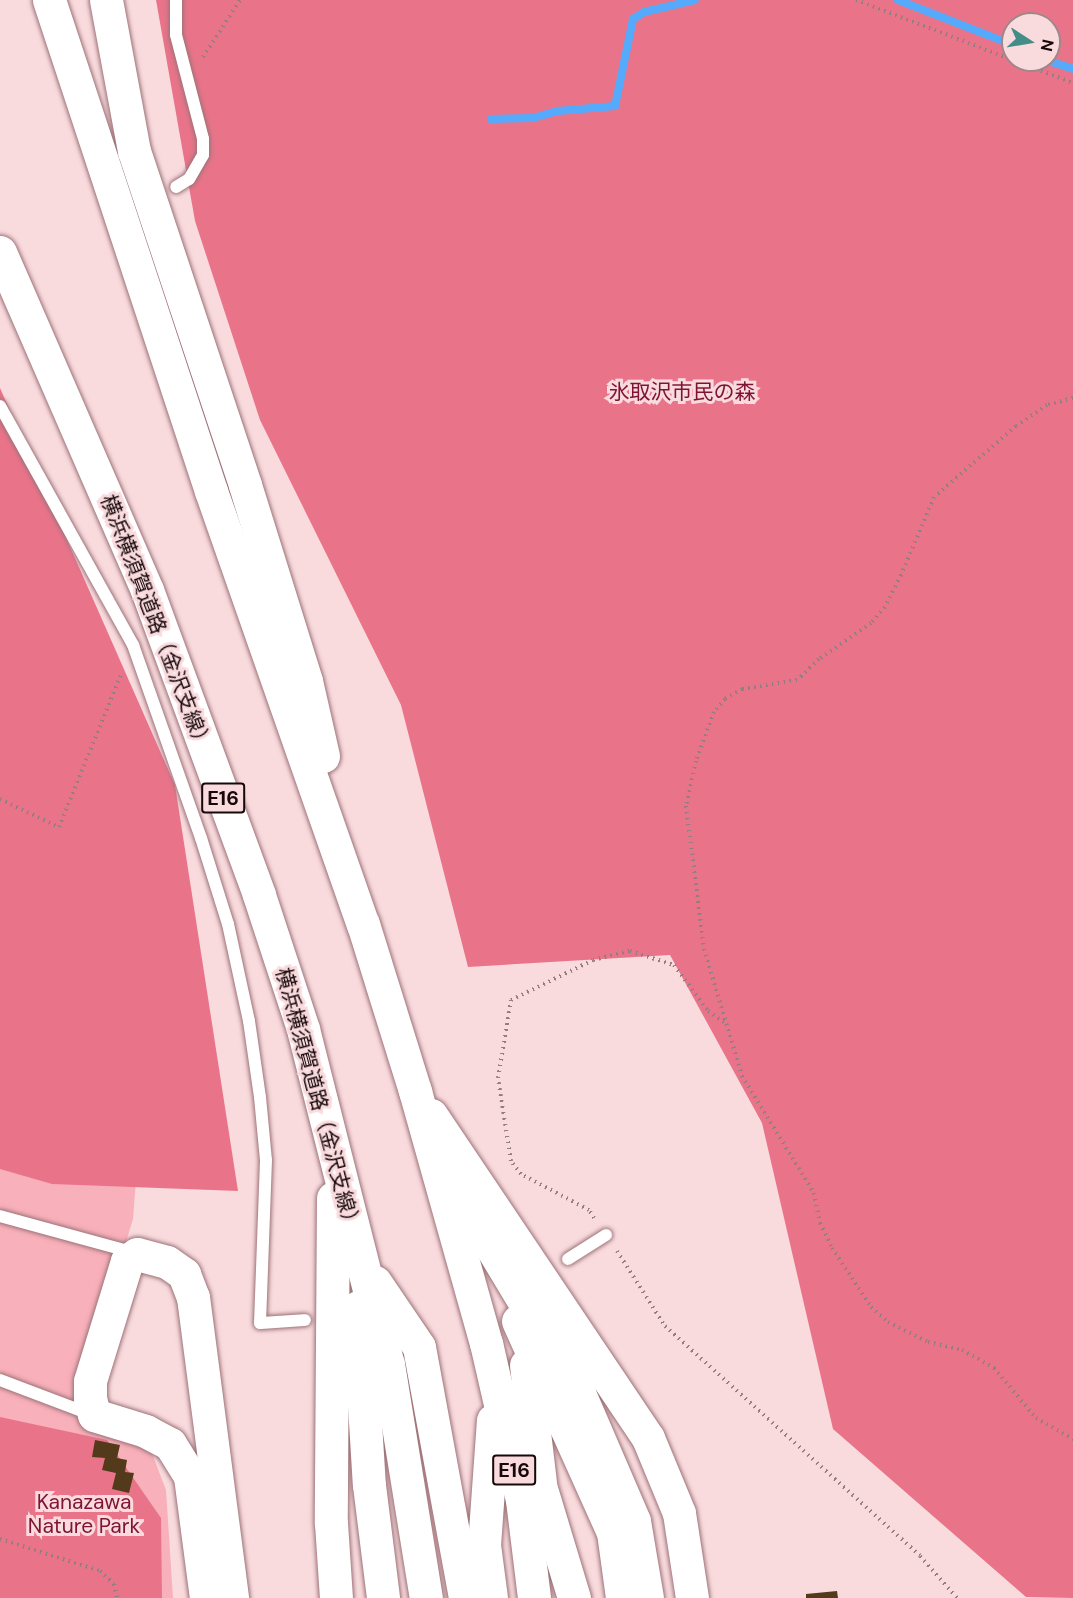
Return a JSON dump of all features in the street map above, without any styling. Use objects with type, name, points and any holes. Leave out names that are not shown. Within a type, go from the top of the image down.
[{"type":"highway","name":"E16","points":[[49,0],[211,491],[363,924],[415,1091],[496,1389],[522,1500],[534,1598]]},
{"type":"highway","name":"E16","points":[[106,0],[134,151],[306,681],[363,924]]},
{"type":"highway","name":"横浜横須賀道路（金沢支線）","points":[[0,252],[147,590],[262,906],[303,1029],[388,1364],[426,1598]]},
{"type":"highway","points":[[415,1091],[614,1385],[666,1475],[679,1513],[692,1598]]},
{"type":"highway","points":[[431,1148],[579,1393],[634,1521],[647,1598]]},
{"type":"highway","points":[[334,1154],[331,1522],[336,1598]]},
{"type":"highway","points":[[353,1230],[365,1420],[383,1598]]},
{"type":"highway","points":[[206,1598],[190,1476],[176,1452],[170,1444],[146,1431],[94,1415],[90,1381],[127,1261],[137,1254],[167,1262],[184,1274],[193,1297],[232,1598]]},
{"type":"highway","points":[[362,1262],[419,1347],[465,1598]]},
{"type":"highway","points":[[503,1267],[523,1339],[554,1598]]},
{"type":"highway","points":[[523,1339],[613,1532],[619,1587]]},
{"type":"highway","points":[[491,1598],[484,1545],[496,1389]]},
{"type":"highway","points":[[365,1420],[393,1511],[403,1598]]},
{"type":"highway","points":[[400,1437],[440,1562],[445,1598]]},
{"type":"highway","points":[[490,1470],[514,1567],[517,1598]]},
{"type":"highway","points":[[666,1475],[672,1598]]},
{"type":"highway","points":[[540,1485],[574,1598]]},
{"type":"highway","points":[[331,1522],[349,1598]]},
{"type":"lane","points":[[176,0],[176,35],[189,79],[203,155],[189,178],[176,187]]},
{"type":"lane","points":[[0,406],[133,645],[228,924],[249,1021],[266,1160],[260,1323],[305,1320]]},
{"type":"lane","points":[[0,1216],[137,1254]]},
{"type":"lane","points":[[568,1259],[606,1235]]},
{"type":"lane","points":[[0,1380],[94,1415]]},
{"type":"path","points":[[189,79],[240,0]]},
{"type":"path","points":[[856,0],[1073,83]]},
{"type":"path","points":[[1073,398],[1047,405],[1016,426],[934,497],[901,575],[885,607],[871,623],[819,659],[797,680],[742,689],[724,699],[714,712],[696,761],[686,806],[704,949],[742,1076],[814,1193],[820,1223],[832,1248],[871,1307],[888,1322],[928,1342],[962,1350],[994,1368],[1036,1418],[1073,1439]]},
{"type":"path","points":[[0,799],[59,827],[133,645]]},
{"type":"path","points":[[726,1024],[708,1011],[674,964],[630,951],[593,960],[511,1000],[498,1078],[511,1161],[521,1174],[589,1210],[665,1326],[920,1556],[957,1598]]},
{"type":"path","points":[[0,1539],[100,1571],[114,1584],[117,1598]]},
{"type":"green space","name":"氷取沢市民の森","points":[[156,0],[1073,0],[1073,1598],[1026,1597],[833,1429],[762,1123],[670,955],[468,967],[401,705],[260,420],[195,221]]},
{"type":"green space","name":"Kanazawa Nature Park","points":[[0,388],[175,785],[238,1191],[52,1184],[0,1169]]},
{"type":"green space","name":"Kanazawa Nature Park","points":[[0,428],[161,862],[133,1219],[79,1395],[148,1443],[166,1490],[173,1598],[0,1598]]},
{"type":"green space","points":[[0,1417],[107,1440],[161,1518],[162,1598],[0,1598]]},
{"type":"building","points":[[95,1440],[120,1445],[117,1458],[127,1460],[125,1472],[134,1473],[129,1493],[112,1489],[116,1473],[102,1470],[105,1458],[92,1457]]},
{"type":"building","points":[[837,1591],[838,1598],[806,1598],[806,1594]]},
{"type":"waterway","points":[[491,119],[533,118],[558,111],[615,106],[633,19],[644,12],[695,0]]},
{"type":"waterway","points":[[898,0],[1001,40]]},
{"type":"waterway","points":[[1061,65],[1073,69]]}]
